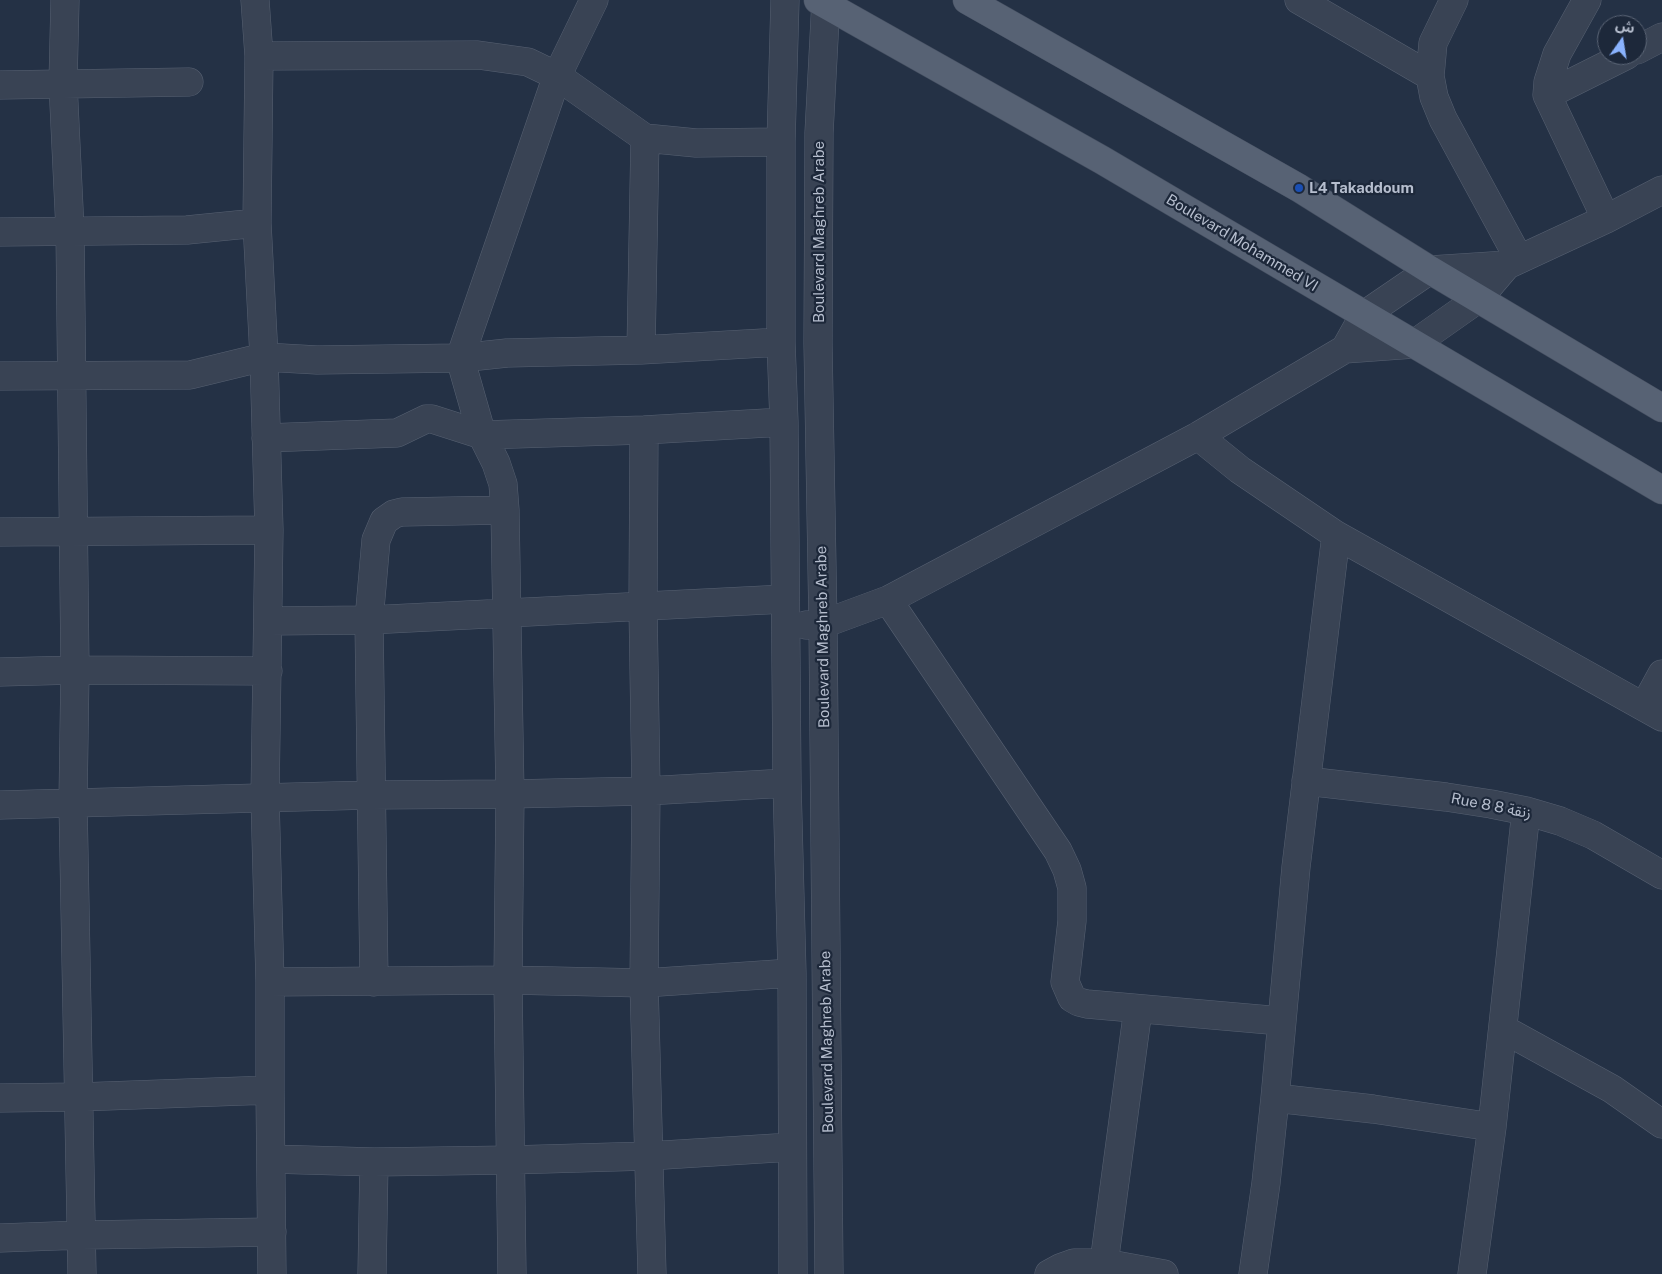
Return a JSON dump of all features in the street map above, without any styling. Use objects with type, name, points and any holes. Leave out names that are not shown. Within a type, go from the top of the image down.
[{"type":"main road","points":[[967,0],[1299,188],[1430,270],[1662,408]]},
{"type":"main road","name":"Boulevard Mohammed VI","points":[[824,2],[1102,160],[1662,490]]},
{"type":"street","points":[[65,0],[63,83],[70,230],[70,375],[75,670],[73,802],[82,1274]]},
{"type":"street","points":[[255,0],[259,56],[257,223],[264,357],[269,530],[265,798],[270,982],[272,1274]]},
{"type":"street","points":[[512,1274],[508,980],[510,794],[505,510],[501,478],[482,435],[460,358],[557,76],[594,0]]},
{"type":"street","points":[[785,0],[781,142],[781,342],[784,422],[787,783],[792,973],[793,1274]]},
{"type":"street","points":[[1299,0],[1430,76]]},
{"type":"street","points":[[1454,0],[1433,43],[1430,76],[1434,98],[1513,262]]},
{"type":"street","points":[[1585,0],[1557,54],[1548,82],[1547,95],[1606,220]]},
{"type":"street","name":"Boulevard Maghreb Arabe","points":[[824,2],[819,133],[818,343],[823,624],[829,1274]]},
{"type":"street","points":[[1647,45],[1662,37]]},
{"type":"street","points":[[259,56],[478,55],[528,62],[557,76],[645,138],[696,143],[781,142]]},
{"type":"street","points":[[1547,95],[1607,65]]},
{"type":"street","points":[[0,85],[189,82]]},
{"type":"street","points":[[641,350],[645,138]]},
{"type":"street","points":[[1345,348],[1364,315],[1430,270],[1513,262],[1606,220],[1661,192]]},
{"type":"street","points":[[0,232],[187,230],[257,223]]},
{"type":"street","points":[[786,627],[823,624],[888,600],[1198,436],[1345,348],[1414,344],[1478,299],[1513,262]]},
{"type":"street","points":[[0,376],[190,375],[264,357],[317,360],[460,358],[507,353],[641,350],[781,342]]},
{"type":"street","points":[[266,438],[397,433],[426,419],[432,419],[482,435],[644,430],[784,422]]},
{"type":"street","points":[[644,430],[643,606],[646,791],[644,983],[652,1274]]},
{"type":"street","points":[[1198,436],[1240,470],[1336,535],[1653,712],[1662,674]]},
{"type":"street","points":[[374,982],[369,620],[376,540],[379,530],[388,518],[402,512],[505,510]]},
{"type":"street","points":[[0,532],[269,530]]},
{"type":"street","points":[[1253,1274],[1266,1183],[1296,867],[1336,535]]},
{"type":"street","points":[[268,621],[369,620],[785,599]]},
{"type":"street","points":[[888,600],[1058,851],[1067,870],[1072,888],[1072,922],[1065,982],[1072,998],[1079,1002],[1138,1009],[1281,1021]]},
{"type":"street","points":[[0,672],[268,670]]},
{"type":"street","name":"Rue 8 8 زنقة","points":[[1306,781],[1446,797],[1526,811],[1560,821],[1593,835],[1662,875]]},
{"type":"street","points":[[0,805],[370,794],[510,794],[646,791],[787,783]]},
{"type":"street","points":[[1472,1274],[1492,1127],[1526,811]]},
{"type":"street","points":[[270,982],[508,980],[644,983],[792,973]]},
{"type":"street","points":[[1104,1263],[1138,1009]]},
{"type":"street","points":[[1503,1029],[1612,1090],[1662,1124]]},
{"type":"street","points":[[0,1098],[270,1090]]},
{"type":"street","points":[[1275,1098],[1373,1109],[1492,1127]]},
{"type":"street","points":[[271,1159],[374,1162],[510,1160],[648,1156],[792,1147]]},
{"type":"street","points":[[372,1274],[374,1162]]},
{"type":"street","points":[[0,1238],[272,1232]]},
{"type":"street","points":[[1049,1274],[1074,1263],[1104,1263],[1164,1274]]},
{"type":"place","name":"L4 Takaddoum","points":[[1299,188]]}]
